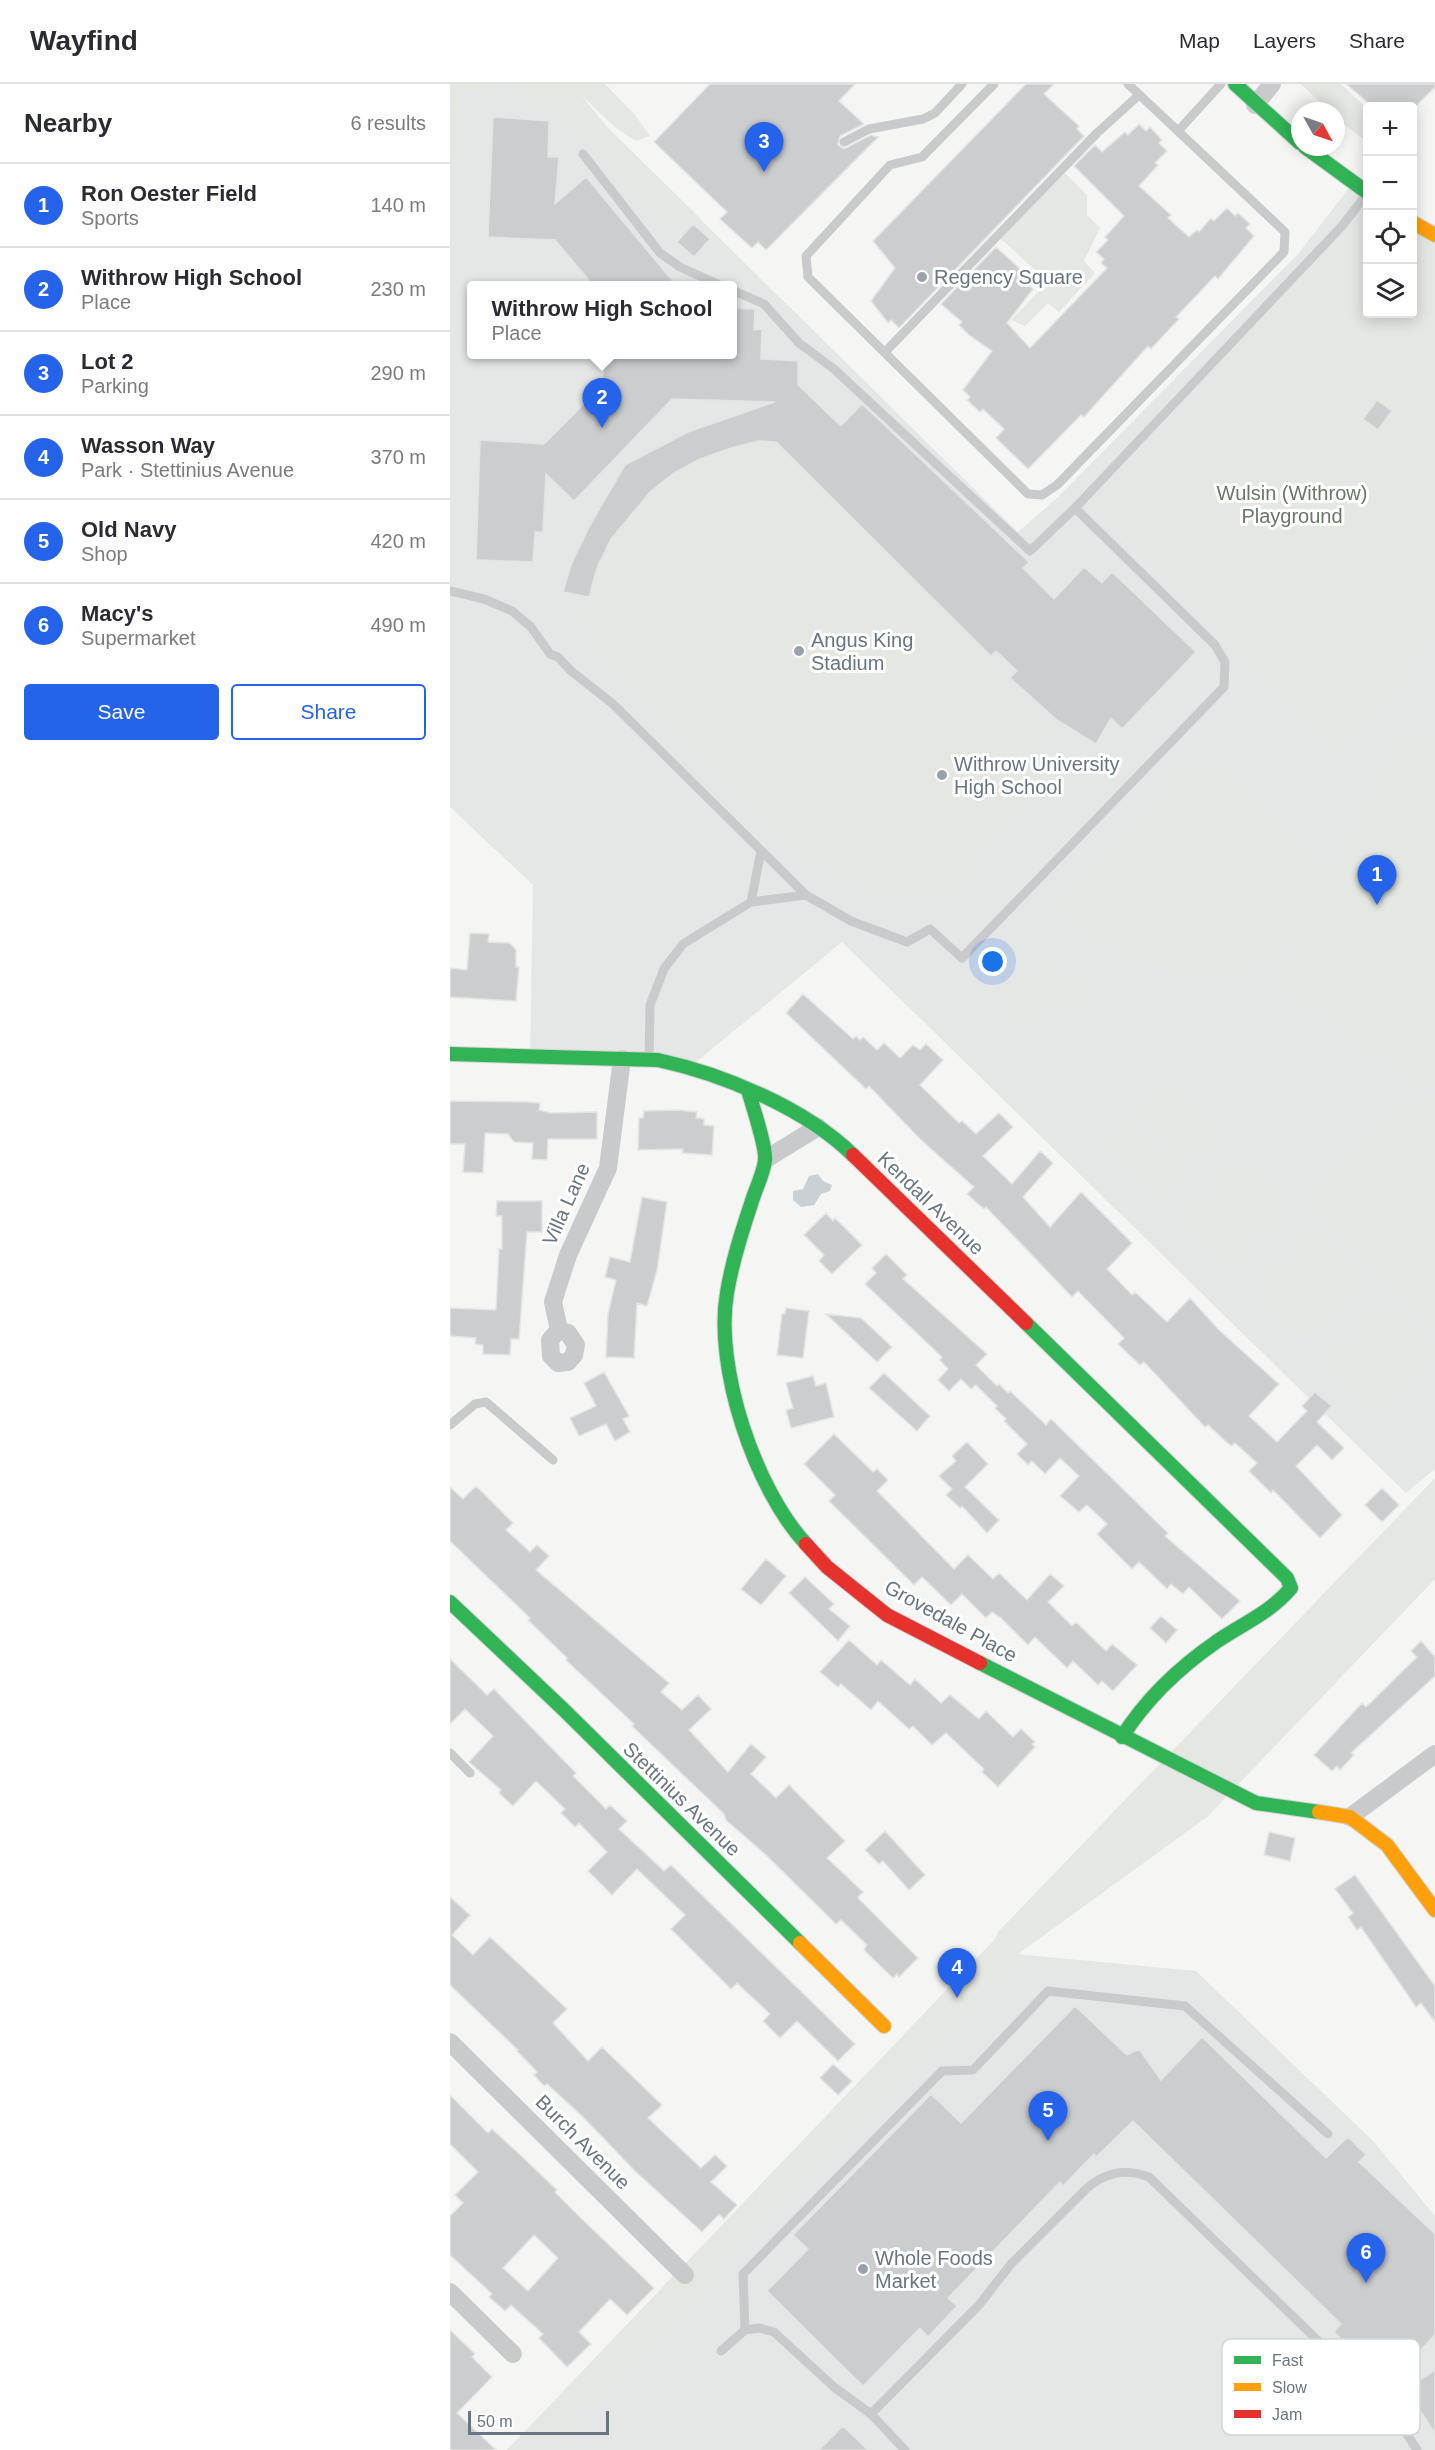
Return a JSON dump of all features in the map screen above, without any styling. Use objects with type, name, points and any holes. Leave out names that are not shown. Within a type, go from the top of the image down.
[{"type":"street","points":[[1235,84],[1255,105],[1291,135]]},
{"type":"street","points":[[1255,105],[1272,84]]},
{"type":"street","points":[[1317,156],[1363,190]]},
{"type":"street","points":[[1417,224],[1435,235]]},
{"type":"street","name":"Kendall Avenue","points":[[450,1054],[649,1060],[690,1067],[778,1103],[818,1127],[845,1147],[1287,1578],[1291,1588],[1283,1599],[1216,1643],[1193,1662],[1134,1715],[1122,1737]]},
{"type":"street","name":"Villa Lane","points":[[560,1330],[554,1302],[568,1255],[608,1168],[622,1059]]},
{"type":"street","points":[[748,1090],[766,1159],[818,1127]]},
{"type":"street","name":"Grovedale Place","points":[[766,1159],[734,1253],[726,1296],[725,1330],[734,1394],[747,1442],[769,1490],[803,1541],[827,1568],[887,1616],[1256,1803],[1350,1817],[1387,1845],[1435,1910]]},
{"type":"street","name":"Stettinius Avenue","points":[[450,1602],[556,1702],[884,2026]]},
{"type":"street","points":[[1350,1817],[1435,1754]]},
{"type":"street","name":"Burch Avenue","points":[[450,2042],[685,2275]]},
{"type":"street","points":[[450,2292],[513,2354]]},
{"type":"lane","points":[[844,142],[869,129],[923,119],[935,113],[963,84]]},
{"type":"lane","points":[[994,84],[931,150],[922,157],[890,165],[806,256],[808,277],[1028,494],[1042,495],[1057,485],[1284,252],[1285,232],[1128,84]]},
{"type":"lane","points":[[1178,131],[1221,84]]},
{"type":"lane","points":[[885,351],[1097,133],[1139,95]]},
{"type":"lane","points":[[583,154],[660,253],[680,267],[713,281]]},
{"type":"lane","points":[[737,292],[764,304],[800,343],[834,369],[1030,551],[1075,508],[1342,226],[1363,198]]},
{"type":"lane","points":[[450,591],[484,599],[512,611],[531,627],[550,654],[558,657],[570,670],[613,704],[806,895],[851,921],[907,942],[930,928],[962,958],[1224,687],[1224,662],[1215,645],[1075,508]]},
{"type":"lane","points":[[751,902],[761,851]]},
{"type":"lane","points":[[649,1060],[650,1005],[664,969],[683,944],[751,902],[806,895]]},
{"type":"lane","points":[[450,1425],[475,1404],[486,1402],[553,1460]]},
{"type":"lane","points":[[450,1753],[470,1773]]},
{"type":"lane","points":[[745,2330],[743,2274],[942,2071],[973,2070],[1048,1990],[1185,2006],[1328,2134]]},
{"type":"lane","points":[[871,2414],[979,2305],[1011,2264],[1066,2208],[1097,2179],[1119,2171],[1149,2177],[1316,2339]]},
{"type":"lane","points":[[721,2351],[745,2330],[759,2328],[774,2331],[834,2387],[871,2414],[905,2450]]},
{"type":"lane","points":[[1408,2435],[1418,2450]]},
{"type":"shaded area","name":"Withrow University High School","points":[[450,84],[563,84],[1018,532],[1058,497],[1298,254],[1353,183],[1363,190],[1363,215],[1093,510],[1334,743],[1435,636],[1435,1469],[1406,1493],[842,942],[690,1067],[530,1057],[533,885],[450,807]]},
{"type":"shaded area","points":[[818,1174],[823,1181],[832,1185],[830,1191],[821,1194],[814,1205],[801,1207],[793,1200],[793,1191],[803,1189],[809,1176]]},
{"type":"shaded area","points":[[1006,1953],[1196,1971],[1374,2142],[1435,2216],[1435,2450],[532,2450]]},
{"type":"green space","points":[[450,84],[500,84],[462,92],[450,190]]},
{"type":"green space","points":[[508,84],[605,84],[635,115],[650,136],[636,141],[616,128],[581,95],[608,128],[700,218],[672,226],[582,126]]},
{"type":"green space","points":[[1301,84],[1341,84],[1363,104],[1363,139],[1345,125],[1345,102],[1320,102]]},
{"type":"green space","points":[[1065,173],[1087,195],[1087,215],[1100,228],[1084,261],[1095,273],[1059,312],[1048,303],[1025,326],[1011,320],[1048,282],[1001,239]]},
{"type":"green space","name":"Wulsin (Withrow) Playground","points":[[1363,214],[1363,318],[1417,318],[1417,224],[1435,235],[1435,636],[1334,743],[1093,510]]},
{"type":"green space","name":"Angus King Stadium","points":[[755,414],[1013,633],[987,661],[1049,724],[1027,746],[1023,777],[1017,798],[979,854],[944,889],[902,898],[830,869],[806,852],[605,656],[586,614],[589,597],[571,565],[592,523],[616,486],[647,455],[666,443],[696,429]]},
{"type":"green space","points":[[1431,734],[1435,736],[1435,1084],[1429,1086],[1284,984],[1306,933],[1232,975],[1187,972],[1134,956],[1084,922],[1064,900],[1190,769],[1200,779],[1207,772],[1222,773],[1331,878],[1408,740]]},
{"type":"green space","points":[[1042,956],[1082,993],[1051,1010]]},
{"type":"green space","points":[[1029,967],[1041,1021],[1006,1017]]},
{"type":"green space","points":[[1162,1089],[1211,1136],[1189,1158],[1141,1112]]},
{"type":"green space","points":[[1435,1098],[1435,1321],[1313,1196],[1360,1147],[1405,1108]]},
{"type":"green space","points":[[1130,1123],[1178,1169],[1156,1191],[1108,1145]]},
{"type":"green space","points":[[1237,1162],[1285,1208],[1263,1230],[1215,1184]]},
{"type":"green space","points":[[1204,1195],[1252,1241],[1230,1264],[1182,1217]]},
{"type":"green space","points":[[1312,1234],[1359,1281],[1338,1303],[1290,1256]]},
{"type":"green space","points":[[1279,1267],[1327,1314],[1305,1336],[1257,1290]]},
{"type":"green space","points":[[1385,1306],[1434,1353],[1413,1375],[1364,1329]]},
{"type":"green space","points":[[1353,1340],[1402,1386],[1380,1409],[1331,1363]]},
{"type":"green space","points":[[1435,1478],[1435,1579],[1207,1817],[1014,1957],[543,2450],[507,2450],[996,1938],[997,1933]]},
{"type":"building","points":[[710,84],[855,84],[839,101],[864,124],[840,136],[838,145],[844,149],[871,135],[878,137],[766,250],[758,242],[752,248],[720,219],[727,212],[654,142]]},
{"type":"building","points":[[1026,84],[1054,84],[1044,94],[1079,126],[1077,129],[1084,136],[899,328],[891,320],[888,323],[871,301],[895,268],[873,241]]},
{"type":"building","points":[[1346,84],[1435,84],[1435,87],[1417,105],[1417,102],[1367,102]]},
{"type":"building","points":[[493,117],[549,121],[548,157],[559,157],[555,204],[586,177],[673,281],[590,281],[555,240],[488,237]]},
{"type":"building","name":"Regency Square","points":[[1139,124],[1146,131],[1150,127],[1162,140],[1159,143],[1167,151],[1155,163],[1158,165],[1139,186],[1171,215],[1168,218],[1189,237],[1197,230],[1199,232],[1211,218],[1214,221],[1227,208],[1235,216],[1238,213],[1250,224],[1246,228],[1254,236],[1218,279],[1215,276],[1176,317],[1179,319],[1151,349],[1148,346],[1084,417],[1081,415],[1028,469],[996,438],[1004,429],[983,409],[980,412],[967,400],[970,397],[963,390],[992,351],[969,335],[959,325],[962,322],[941,304],[996,247],[1029,277],[1025,282],[1033,289],[1007,323],[1030,348],[1107,268],[1101,263],[1104,259],[1096,252],[1108,240],[1105,237],[1124,216],[1074,166],[1095,145],[1102,152],[1125,132],[1128,135]]},
{"type":"building","points":[[693,224],[710,239],[694,257],[677,242]]},
{"type":"building","points":[[737,308],[755,309],[754,330],[762,329],[761,359],[798,361],[798,385],[841,426],[862,404],[1029,562],[1023,568],[1054,599],[1084,567],[1102,583],[1112,572],[1196,652],[1122,729],[1111,718],[1096,744],[1057,720],[1010,678],[1017,671],[996,651],[991,656],[776,442],[759,441],[731,448],[700,459],[674,473],[650,492],[611,539],[597,568],[589,597],[563,592],[571,565],[589,527],[625,465],[688,432],[775,402],[672,399],[574,501],[546,474],[543,532],[535,532],[533,562],[476,560],[480,440],[544,444],[602,386],[604,359],[737,359]]},
{"type":"building","points":[[1377,400],[1392,411],[1378,430],[1363,419]]},
{"type":"building","points":[[470,933],[489,934],[488,942],[510,943],[516,950],[516,967],[519,967],[516,1001],[450,997],[450,968],[467,970]]},
{"type":"building","points":[[803,994],[853,1039],[856,1036],[860,1040],[863,1037],[877,1050],[884,1043],[900,1058],[913,1045],[920,1050],[926,1044],[943,1060],[920,1085],[959,1123],[962,1121],[976,1134],[999,1113],[1013,1127],[983,1156],[1012,1184],[1040,1151],[1053,1163],[1023,1197],[1050,1227],[1081,1192],[1132,1243],[1107,1269],[1132,1295],[1135,1292],[1167,1322],[1190,1298],[1219,1330],[1279,1384],[1249,1416],[1277,1442],[1307,1411],[1302,1406],[1315,1392],[1332,1406],[1317,1422],[1344,1448],[1332,1460],[1317,1445],[1296,1466],[1342,1515],[1320,1538],[1273,1490],[1271,1493],[1249,1471],[1257,1463],[1235,1443],[1231,1446],[1208,1425],[1205,1427],[1144,1362],[1140,1365],[1118,1344],[1124,1338],[1078,1291],[1072,1297],[986,1207],[984,1209],[967,1194],[974,1187],[920,1139],[869,1086],[866,1089],[786,1013]]},
{"type":"building","points":[[450,1101],[540,1103],[539,1110],[550,1113],[597,1112],[597,1139],[548,1139],[547,1160],[532,1159],[533,1143],[514,1142],[508,1134],[485,1133],[483,1173],[463,1172],[465,1144],[450,1144]]},
{"type":"building","points":[[644,1111],[697,1112],[696,1118],[704,1119],[704,1125],[714,1126],[712,1155],[682,1153],[683,1149],[638,1150],[639,1118],[643,1118]]},
{"type":"building","points":[[642,1197],[667,1202],[657,1270],[647,1306],[637,1303],[634,1358],[606,1357],[608,1314],[616,1280],[605,1277],[610,1257],[630,1262]]},
{"type":"building","points":[[497,1201],[542,1201],[542,1232],[527,1232],[519,1339],[511,1339],[510,1355],[483,1354],[483,1345],[475,1344],[476,1338],[450,1336],[450,1308],[496,1310],[499,1249],[502,1249],[502,1216],[496,1216]]},
{"type":"building","points":[[826,1213],[833,1221],[835,1218],[862,1245],[832,1274],[819,1261],[824,1255],[804,1235]]},
{"type":"building","points":[[886,1254],[907,1275],[903,1279],[987,1354],[976,1365],[997,1386],[999,1384],[1008,1393],[1010,1391],[1046,1425],[1051,1419],[1168,1533],[1165,1536],[1240,1601],[1222,1619],[1189,1587],[1183,1594],[1171,1584],[1167,1589],[1139,1562],[1132,1569],[1097,1534],[1107,1524],[1087,1505],[1079,1512],[1060,1496],[1079,1476],[1060,1458],[1045,1474],[1032,1461],[1028,1465],[1017,1454],[1027,1444],[1004,1421],[1006,1419],[995,1408],[997,1406],[976,1385],[971,1389],[961,1379],[949,1391],[938,1380],[948,1369],[940,1360],[942,1357],[865,1284],[876,1273],[872,1268]]},
{"type":"building","points":[[786,1308],[809,1311],[803,1358],[777,1355],[782,1314],[785,1314]]},
{"type":"building","points":[[826,1314],[861,1318],[892,1347],[877,1362]]},
{"type":"building","points":[[604,1372],[629,1416],[623,1419],[630,1432],[615,1441],[606,1424],[579,1436],[570,1418],[596,1406],[584,1383]]},
{"type":"building","points":[[884,1373],[930,1416],[917,1431],[869,1388]]},
{"type":"building","points":[[813,1376],[816,1386],[826,1383],[834,1417],[791,1428],[786,1410],[793,1408],[786,1383]]},
{"type":"building","points":[[834,1434],[873,1472],[877,1469],[888,1480],[877,1491],[954,1569],[968,1555],[993,1579],[999,1573],[1027,1600],[1050,1574],[1064,1586],[1048,1602],[1072,1626],[1076,1622],[1106,1651],[1112,1644],[1137,1665],[1113,1691],[1102,1681],[1098,1685],[1073,1661],[1067,1668],[1035,1637],[1028,1645],[1001,1618],[992,1612],[986,1618],[962,1594],[951,1605],[922,1577],[914,1585],[829,1501],[835,1495],[804,1464]]},
{"type":"building","points":[[967,1442],[988,1464],[965,1487],[999,1520],[987,1533],[962,1506],[960,1508],[946,1495],[952,1489],[939,1476],[956,1461],[952,1456]]},
{"type":"building","points":[[476,1486],[513,1523],[506,1530],[530,1552],[537,1545],[549,1556],[536,1570],[669,1683],[661,1692],[682,1710],[698,1695],[711,1709],[689,1730],[728,1772],[751,1744],[766,1757],[751,1774],[776,1798],[789,1785],[845,1841],[827,1858],[863,1892],[858,1897],[860,1900],[918,1958],[899,1977],[897,1974],[893,1978],[864,1950],[867,1945],[841,1920],[836,1924],[766,1855],[726,1820],[724,1814],[632,1726],[634,1724],[566,1660],[567,1658],[528,1620],[530,1618],[450,1541],[450,1487],[463,1499]]},
{"type":"building","points":[[1382,1488],[1399,1505],[1382,1522],[1365,1505]]},
{"type":"building","points":[[766,1559],[786,1576],[761,1605],[741,1589]]},
{"type":"building","points":[[805,1577],[834,1604],[829,1609],[850,1626],[838,1641],[789,1593]]},
{"type":"building","points":[[1161,1616],[1177,1630],[1166,1643],[1150,1628]]},
{"type":"building","points":[[849,1640],[877,1665],[881,1660],[910,1685],[915,1679],[941,1703],[950,1695],[979,1719],[986,1711],[1013,1737],[1021,1729],[1035,1742],[1032,1744],[1035,1747],[998,1787],[982,1772],[984,1769],[946,1733],[932,1745],[913,1726],[909,1729],[878,1701],[871,1710],[841,1684],[838,1687],[820,1672]]},
{"type":"building","points":[[1421,1641],[1435,1657],[1435,1676],[1351,1753],[1354,1755],[1340,1770],[1337,1766],[1332,1771],[1314,1755],[1362,1703],[1366,1707],[1417,1657],[1411,1651]]},
{"type":"building","points":[[450,1659],[487,1695],[494,1689],[576,1773],[573,1776],[606,1809],[610,1805],[627,1821],[619,1829],[664,1871],[671,1865],[855,2044],[838,2061],[797,2021],[780,2038],[763,2021],[770,2014],[737,1983],[731,1989],[671,1929],[685,1915],[637,1869],[612,1895],[588,1871],[607,1852],[579,1823],[575,1827],[561,1813],[565,1809],[536,1781],[513,1806],[499,1793],[501,1790],[469,1762],[493,1736],[465,1709],[450,1724]]},
{"type":"building","points":[[885,1831],[925,1875],[909,1890],[883,1861],[879,1864],[865,1850]]},
{"type":"building","points":[[1269,1832],[1295,1838],[1290,1861],[1264,1855]]},
{"type":"building","points":[[1355,1875],[1435,1986],[1435,2022],[1421,2003],[1416,2007],[1361,1927],[1357,1930],[1348,1917],[1353,1913],[1335,1889]]},
{"type":"building","points":[[450,1897],[470,1915],[452,1935],[473,1955],[490,1937],[567,2009],[553,2023],[588,2061],[602,2047],[662,2105],[648,2118],[701,2168],[715,2155],[727,2166],[711,2182],[737,2205],[724,2219],[719,2214],[702,2232],[636,2172],[582,2116],[547,2084],[544,2086],[534,2075],[537,2072],[518,2050],[450,1985]]},
{"type":"building","points":[[1075,2006],[1127,2055],[1139,2049],[1161,2080],[1202,2037],[1326,2158],[1348,2137],[1366,2155],[1359,2162],[1435,2234],[1435,2335],[1420,2351],[1420,2339],[1341,2339],[1334,2332],[1341,2324],[1133,2121],[1096,2157],[1094,2154],[1063,2186],[1060,2182],[948,2298],[957,2306],[928,2337],[920,2328],[863,2386],[767,2291],[808,2249],[793,2235],[931,2094],[961,2123]]},
{"type":"building","points":[[833,2064],[852,2081],[838,2095],[820,2078]]},
{"type":"building","points":[[450,2095],[488,2133],[492,2129],[516,2151],[654,2288],[627,2315],[610,2299],[579,2332],[591,2344],[567,2367],[539,2338],[543,2334],[511,2305],[505,2311],[489,2297],[492,2294],[450,2255],[450,2216],[463,2203],[455,2195],[478,2172],[450,2144]],"holes":[[[534,2235],[558,2258],[528,2291],[503,2268]]]},
{"type":"building","points":[[450,2330],[475,2354],[472,2357],[492,2377],[457,2413],[496,2450],[450,2450]]},
{"type":"building","points":[[1435,2370],[1435,2433],[1420,2410],[1420,2380]]},
{"type":"building","points":[[843,2426],[868,2450],[819,2450]]},
{"type":"traffic: fast","points":[[1235,84],[1291,135]]},
{"type":"traffic: fast","points":[[1317,156],[1363,189]]},
{"type":"traffic: fast","points":[[450,1054],[658,1060],[683,1066],[736,1084],[787,1108],[834,1138],[853,1155]]},
{"type":"traffic: fast","points":[[748,1090],[762,1137],[765,1161],[740,1237],[729,1282],[725,1323],[727,1356],[742,1426],[755,1460],[770,1492],[787,1520],[806,1544]]},
{"type":"traffic: fast","points":[[1026,1323],[1287,1578],[1291,1588],[1265,1611],[1216,1642],[1177,1673],[1153,1697],[1122,1737]]},
{"type":"traffic: fast","points":[[450,1602],[563,1709],[800,1943]]},
{"type":"traffic: fast","points":[[980,1663],[1256,1803],[1319,1812]]},
{"type":"traffic: slow","points":[[1417,225],[1435,235]]},
{"type":"traffic: slow","points":[[1319,1812],[1350,1817],[1387,1845],[1435,1910]]},
{"type":"traffic: slow","points":[[800,1943],[884,2026]]},
{"type":"traffic: jam","points":[[853,1155],[1026,1323]]},
{"type":"traffic: jam","points":[[806,1544],[827,1567],[887,1615],[980,1663]]},
{"type":"place","name":"Lot 2","points":[[764,172]]},
{"type":"place","name":"Regency Square","points":[[922,277]]},
{"type":"place","name":"Withrow High School","points":[[602,428]]},
{"type":"place","name":"Angus King Stadium","points":[[799,651]]},
{"type":"place","name":"Withrow University High School","points":[[942,775]]},
{"type":"place","name":"Ron Oester Field","points":[[1377,905]]},
{"type":"place","name":"Wasson Way","points":[[957,1998]]},
{"type":"place","name":"Old Navy","points":[[1048,2141]]},
{"type":"place","name":"Whole Foods Market","points":[[863,2269]]},
{"type":"place","name":"Macy's","points":[[1366,2283]]}]
